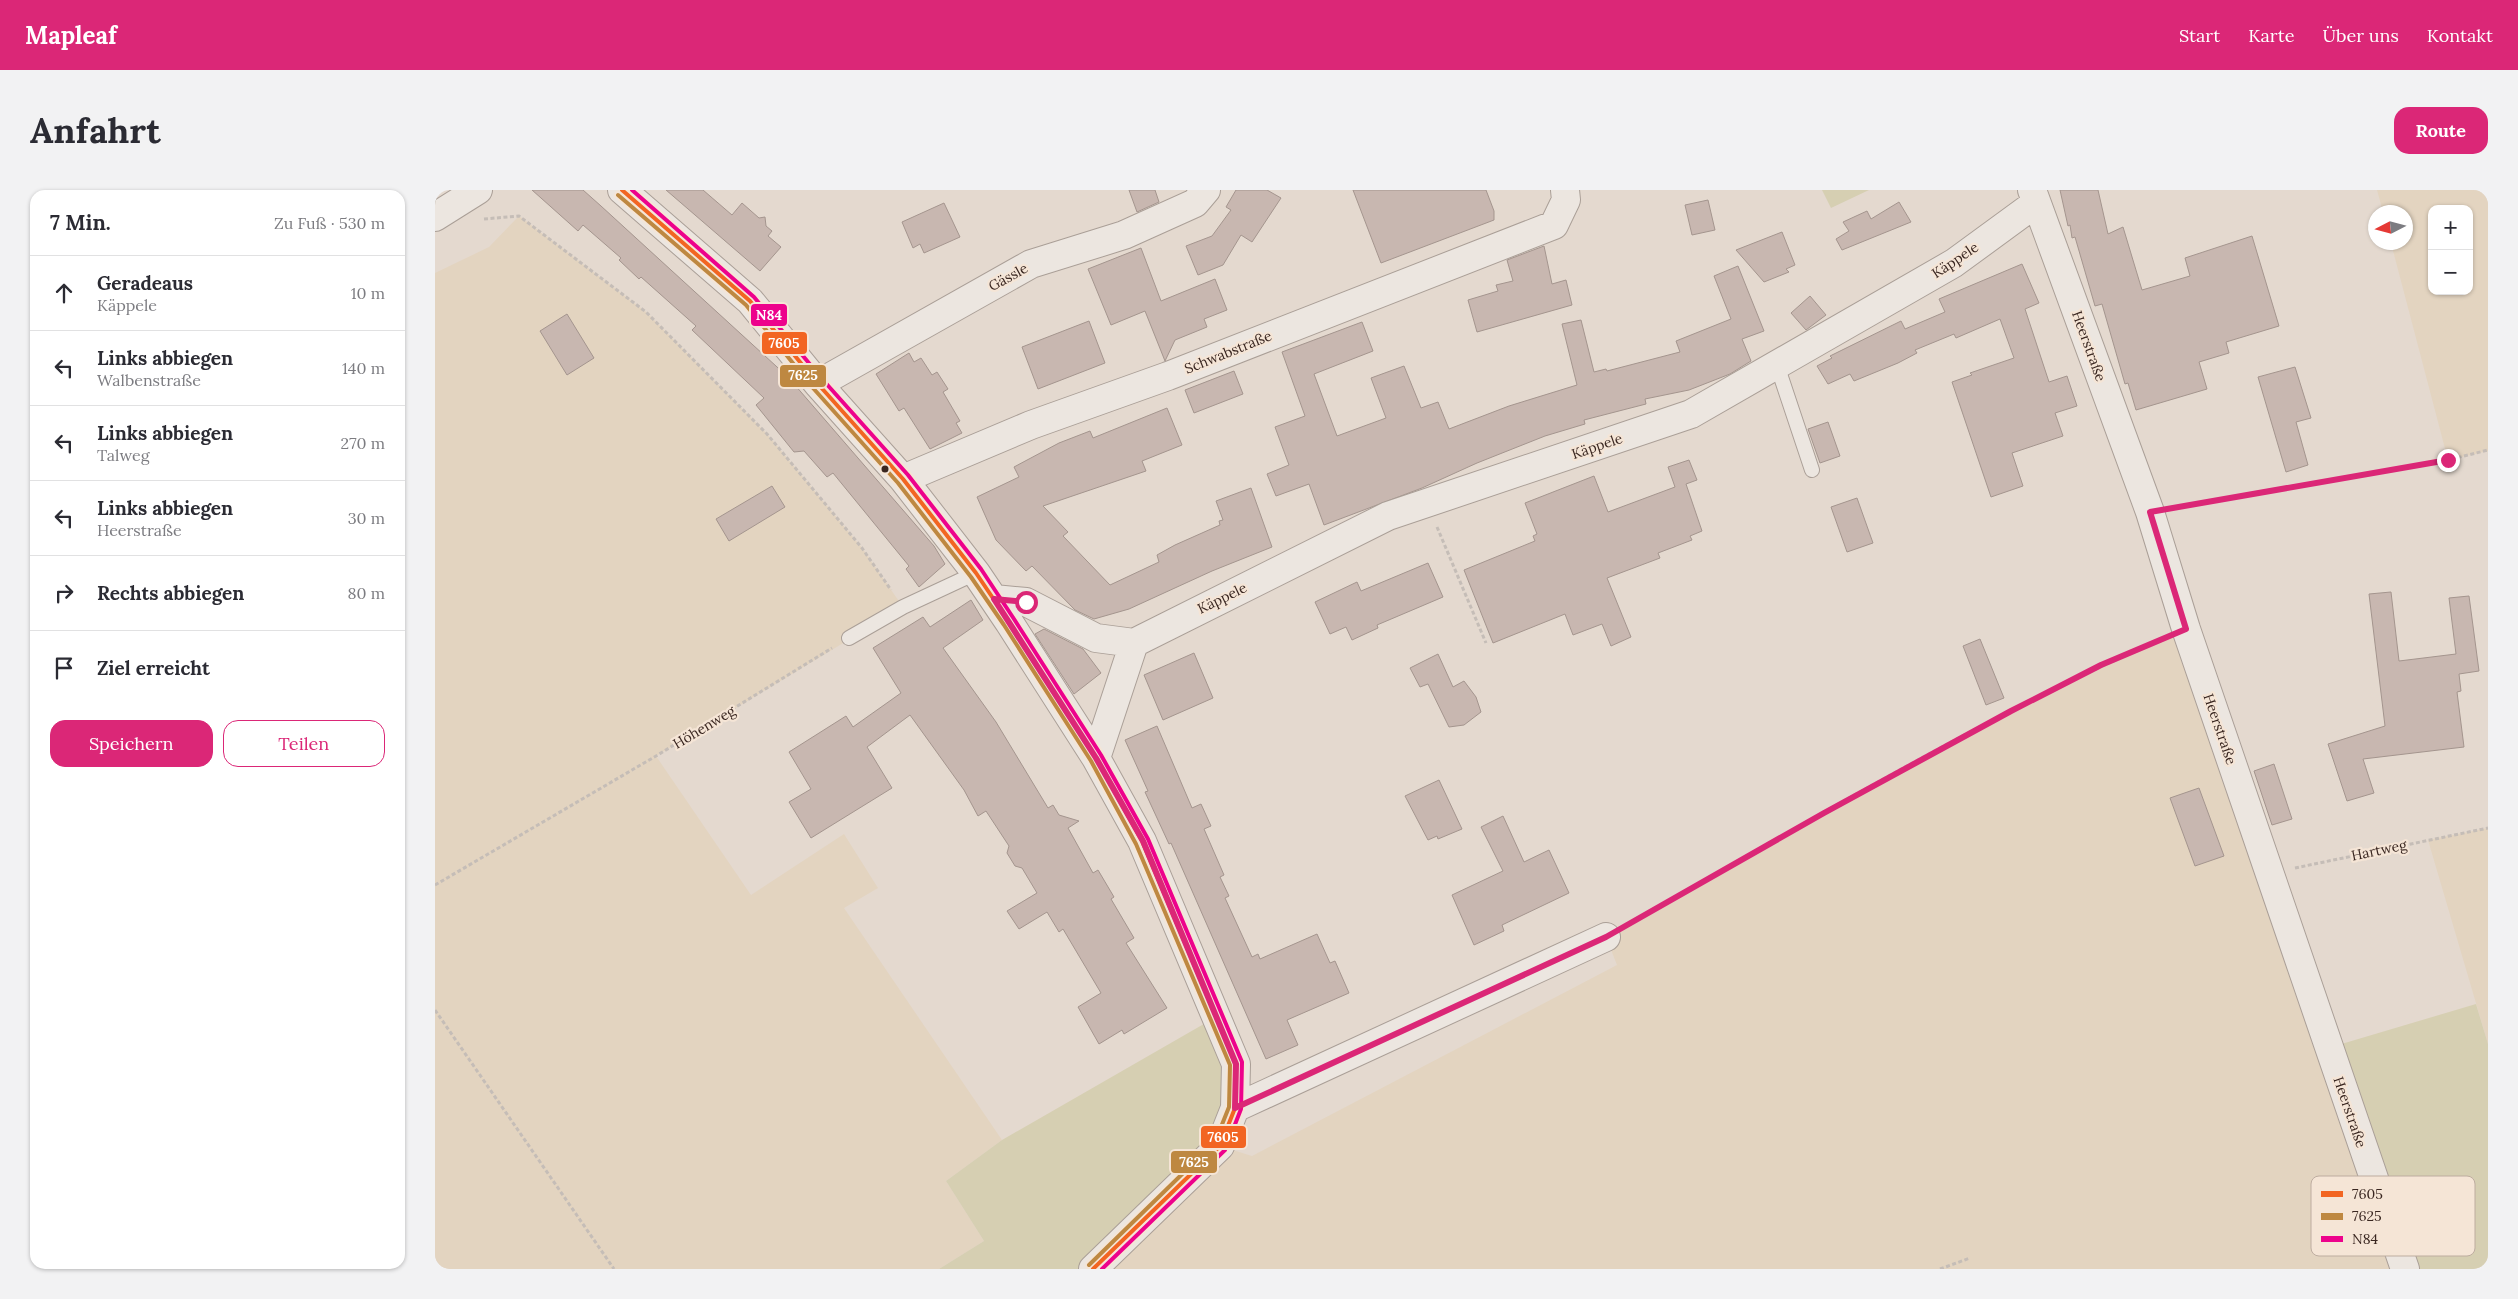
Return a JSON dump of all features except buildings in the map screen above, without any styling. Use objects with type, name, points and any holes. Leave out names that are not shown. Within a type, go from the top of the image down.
[{"type":"street","points":[[435,217],[478,190]]},
{"type":"street","points":[[622,190],[750,301],[818,384],[903,479],[994,599],[1096,758],[1143,841],[1236,1064],[1235,1108],[1220,1146],[1093,1269]]},
{"type":"street","name":"Gässle","points":[[818,384],[1031,264],[1124,235],[1195,203],[1206,190]]},
{"type":"street","name":"Schwabstraße","points":[[903,479],[1031,425],[1168,376],[1554,225],[1566,200],[1565,190]]},
{"type":"street","name":"Käppele","points":[[1133,642],[1388,516],[1691,414],[1954,263],[2034,196]]},
{"type":"street","name":"Heerstraße","points":[[2034,196],[2150,512],[2186,629],[2373,1176]]},
{"type":"street","points":[[994,599],[1026,602],[1097,638],[1133,642],[1096,758]]},
{"type":"street","points":[[1235,1108],[1606,937]]},
{"type":"street","name":"Heerstraße","points":[[2401,1256],[2405,1269]]},
{"type":"lane","points":[[1777,365],[1812,470]]},
{"type":"lane","points":[[849,638],[903,607],[976,573]]},
{"type":"path","points":[[519,216],[646,312],[767,434],[862,548],[903,607]]},
{"type":"path","points":[[2150,512],[2448,460],[2488,450]]},
{"type":"path","points":[[1427,503],[1486,643]]},
{"type":"path","points":[[1606,937],[1824,813],[2011,711],[2101,665],[2186,629]]},
{"type":"path","name":"Höhenweg","points":[[435,886],[673,746],[849,638]]},
{"type":"path","name":"Hartweg","points":[[2270,873],[2488,828]]},
{"type":"path","points":[[435,1010],[615,1269]]},
{"type":"path","points":[[1940,1269],[1970,1258]]},
{"type":"shaded area","points":[[1822,190],[1869,190],[1831,208]]},
{"type":"shaded area","points":[[2377,190],[2488,190],[2488,451],[2448,460],[2393,250],[2413,250],[2413,205],[2381,205]]},
{"type":"shaded area","points":[[519,216],[646,312],[767,434],[862,548],[903,607],[656,756],[751,895],[844,834],[878,888],[844,908],[1002,1140],[946,1181],[984,1241],[939,1269],[435,1269],[435,273],[489,247]]},
{"type":"shaded area","points":[[2186,629],[2373,1176],[2311,1176],[2311,1256],[2401,1256],[2405,1269],[1093,1269],[1220,1146],[1252,1156],[1617,965],[1606,937],[1824,813],[2010,711],[2101,665]]},
{"type":"shaded area","points":[[2488,828],[2488,1044],[2428,840]]},
{"type":"shaded area","points":[[2476,1004],[2488,1044],[2488,1269],[2405,1269],[2400,1256],[2475,1256],[2475,1176],[2373,1176],[2328,1048]]},
{"type":"shaded area","points":[[1216,1017],[1235,1108],[1093,1269],[939,1269],[984,1241],[946,1181],[1002,1140]]},
{"type":"transit line","name":"7605","points":[[622,190],[750,301],[818,384],[903,479],[976,573],[1009,622],[1096,758],[1142,841],[1236,1064],[1235,1108],[1220,1146],[1093,1269]]},
{"type":"transit line","name":"N84","points":[[632,190],[754,297],[823,380],[908,475],[981,569],[1014,619],[1101,755],[1148,839],[1242,1062],[1241,1109],[1225,1150],[1102,1269]]},
{"type":"transit line","name":"7625","points":[[618,195],[746,305],[813,388],[898,483],[971,577],[1004,625],[1091,761],[1136,844],[1230,1065],[1229,1107],[1215,1142],[1089,1265]]},
{"type":"route","points":[[1026,602],[994,599],[1096,758],[1143,841],[1236,1064],[1235,1108],[1606,937],[1824,813],[2011,711],[2101,665],[2186,629],[2150,512],[2448,460]]}]
